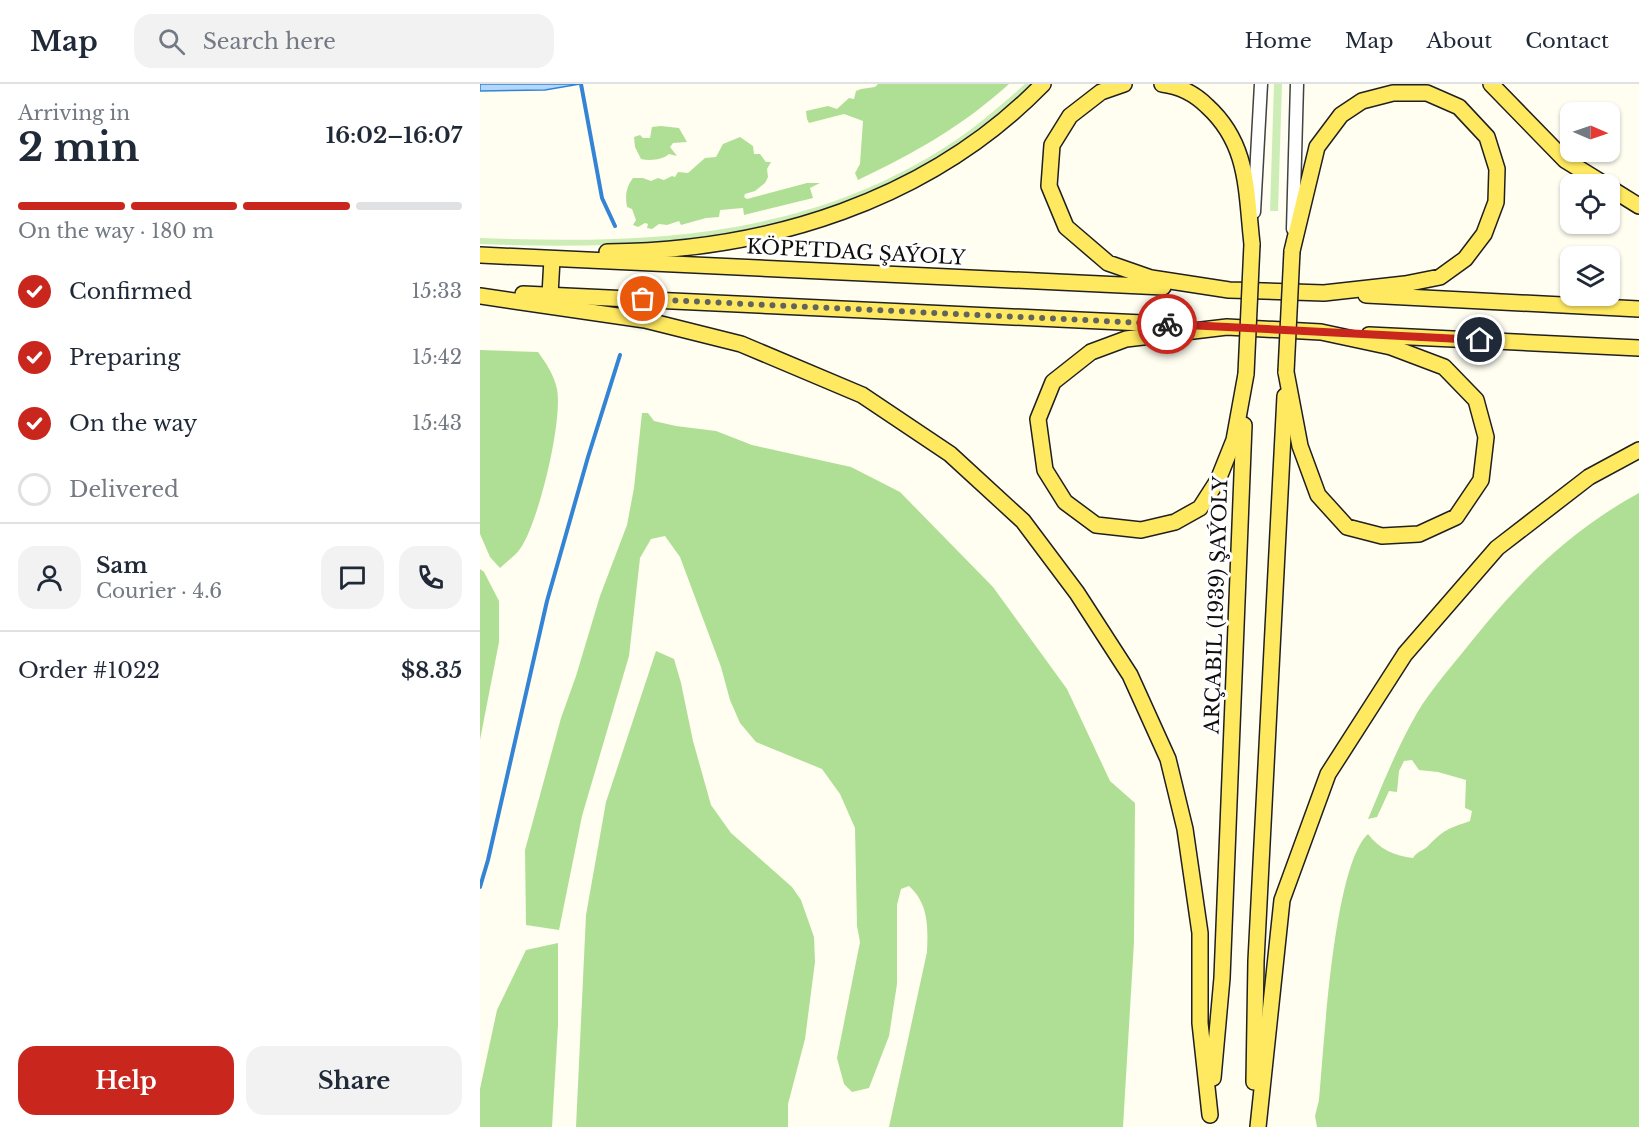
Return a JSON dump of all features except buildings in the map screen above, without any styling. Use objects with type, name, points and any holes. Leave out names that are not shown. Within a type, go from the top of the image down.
[{"type":"main road","points":[[480,254],[656,252],[743,240],[788,229],[833,215],[925,174],[992,129],[1043,84]]},
{"type":"main road","points":[[1124,84],[1101,92],[1070,116],[1052,145],[1048,186],[1066,227],[1108,263],[1151,278],[1229,290],[1639,309]]},
{"type":"main road","points":[[1162,84],[1196,96],[1216,114],[1233,136],[1243,166],[1252,244]]},
{"type":"main road","points":[[1491,84],[1565,160],[1588,174]]},
{"type":"main road","points":[[1256,1127],[1256,961],[1292,251],[1317,147],[1341,115],[1362,100],[1393,93],[1427,93],[1459,107],[1487,137],[1497,169],[1496,202],[1484,234],[1465,259],[1440,277],[1405,284],[1324,293]]},
{"type":"main road","points":[[1620,195],[1639,207]]},
{"type":"main road","name":"ARÇABIL (1939) ŞAÝOLY","points":[[1210,1121],[1222,978],[1252,244]]},
{"type":"main road","name":"KÖPETDAG ŞAÝOLY","points":[[480,254],[1229,290]]},
{"type":"main road","points":[[550,295],[552,258]]},
{"type":"main road","points":[[480,295],[550,295],[1639,348]]},
{"type":"main road","points":[[480,295],[645,320],[741,344],[862,394],[950,454],[1023,521],[1077,593],[1130,675],[1168,759],[1185,829],[1200,933],[1200,1023],[1210,1121]]},
{"type":"main road","points":[[1227,327],[1126,339],[1091,352],[1053,382],[1038,419],[1045,470],[1065,502],[1096,525],[1141,530],[1175,522],[1200,508],[1218,480],[1234,440],[1246,374]]},
{"type":"main road","points":[[1286,372],[1300,446],[1318,495],[1347,527],[1382,536],[1419,534],[1456,517],[1481,480],[1486,437],[1476,400],[1444,367],[1391,347],[1322,332]]},
{"type":"main road","points":[[1256,1127],[1282,900],[1328,774],[1406,654],[1497,548],[1589,477],[1639,450]]},
{"type":"street","name":"ARÇABIL (1939) ŞAÝOLY","points":[[1252,244],[1261,84]]},
{"type":"street","points":[[1292,251],[1297,84]]},
{"type":"green space","points":[[878,84],[1009,84],[956,126],[858,180],[855,173],[860,164],[863,121],[844,114],[809,123],[806,111],[828,106],[837,109],[849,98],[854,99],[856,91],[875,87]]},
{"type":"green space","points":[[1025,84],[1032,84],[994,118],[913,171],[855,198],[796,218],[735,232],[672,241],[545,246],[480,244],[480,238],[542,240],[662,236],[721,229],[779,218],[836,200],[892,177],[947,146]]},
{"type":"green space","points":[[1274,84],[1282,84],[1278,211],[1270,211]]},
{"type":"green space","points":[[652,127],[679,128],[687,142],[673,143],[670,147],[677,156],[669,154],[656,160],[641,159],[635,147],[634,137],[640,135],[643,138],[650,138]]},
{"type":"green space","points":[[740,137],[753,146],[754,154],[760,154],[766,162],[771,162],[767,169],[768,177],[765,183],[755,191],[745,194],[744,197],[747,199],[807,183],[820,183],[810,188],[813,198],[744,215],[743,208],[720,210],[719,217],[681,225],[679,221],[667,225],[659,224],[652,229],[647,228],[648,224],[645,223],[638,227],[633,225],[636,220],[632,209],[627,207],[626,199],[627,188],[633,178],[651,181],[658,178],[664,180],[675,177],[678,172],[688,173],[705,158],[716,157],[723,144]]},
{"type":"green space","points":[[480,350],[538,352],[552,374],[557,389],[558,404],[553,446],[535,517],[520,549],[500,568],[490,557],[480,534]]},
{"type":"green space","points":[[642,413],[648,413],[654,421],[716,431],[752,445],[851,467],[900,492],[993,587],[1067,689],[1110,781],[1135,803],[1134,942],[1123,1127],[889,1127],[927,952],[927,925],[924,908],[916,893],[909,886],[901,889],[897,905],[897,984],[889,1036],[869,1088],[852,1092],[844,1084],[837,1058],[860,942],[857,926],[855,828],[840,794],[822,769],[756,742],[740,723],[680,557],[665,536],[651,539],[640,558],[629,656],[582,816],[559,930],[526,925],[525,850],[561,718],[600,596],[627,525],[634,488]]},
{"type":"green space","points":[[1639,493],[1639,1127],[1317,1127],[1315,1116],[1319,1100],[1332,960],[1346,882],[1356,852],[1368,834],[1388,851],[1413,858],[1443,833],[1470,821],[1472,811],[1465,808],[1466,780],[1438,772],[1419,770],[1412,760],[1404,761],[1399,771],[1397,792],[1389,791],[1377,817],[1368,819],[1406,734],[1417,713],[1436,686],[1482,628],[1522,583],[1542,563],[1587,526]]},
{"type":"green space","points":[[480,569],[484,572],[499,601],[499,642],[480,740]]},
{"type":"green space","points":[[656,651],[674,659],[711,805],[731,833],[792,887],[801,900],[814,937],[815,962],[805,1039],[788,1104],[788,1127],[576,1127],[586,915],[606,802]]},
{"type":"green space","points":[[558,943],[558,1025],[552,1127],[480,1127],[480,1089],[497,1010],[526,950]]},
{"type":"water","points":[[480,84],[580,84],[545,90],[480,91]]},
{"type":"waterway","points":[[581,84],[602,198],[615,226]]},
{"type":"waterway","points":[[480,887],[547,601],[620,355]]},
{"type":"way so far","points":[[643,299],[1167,324]]},
{"type":"route","points":[[1167,324],[1480,340]]}]
